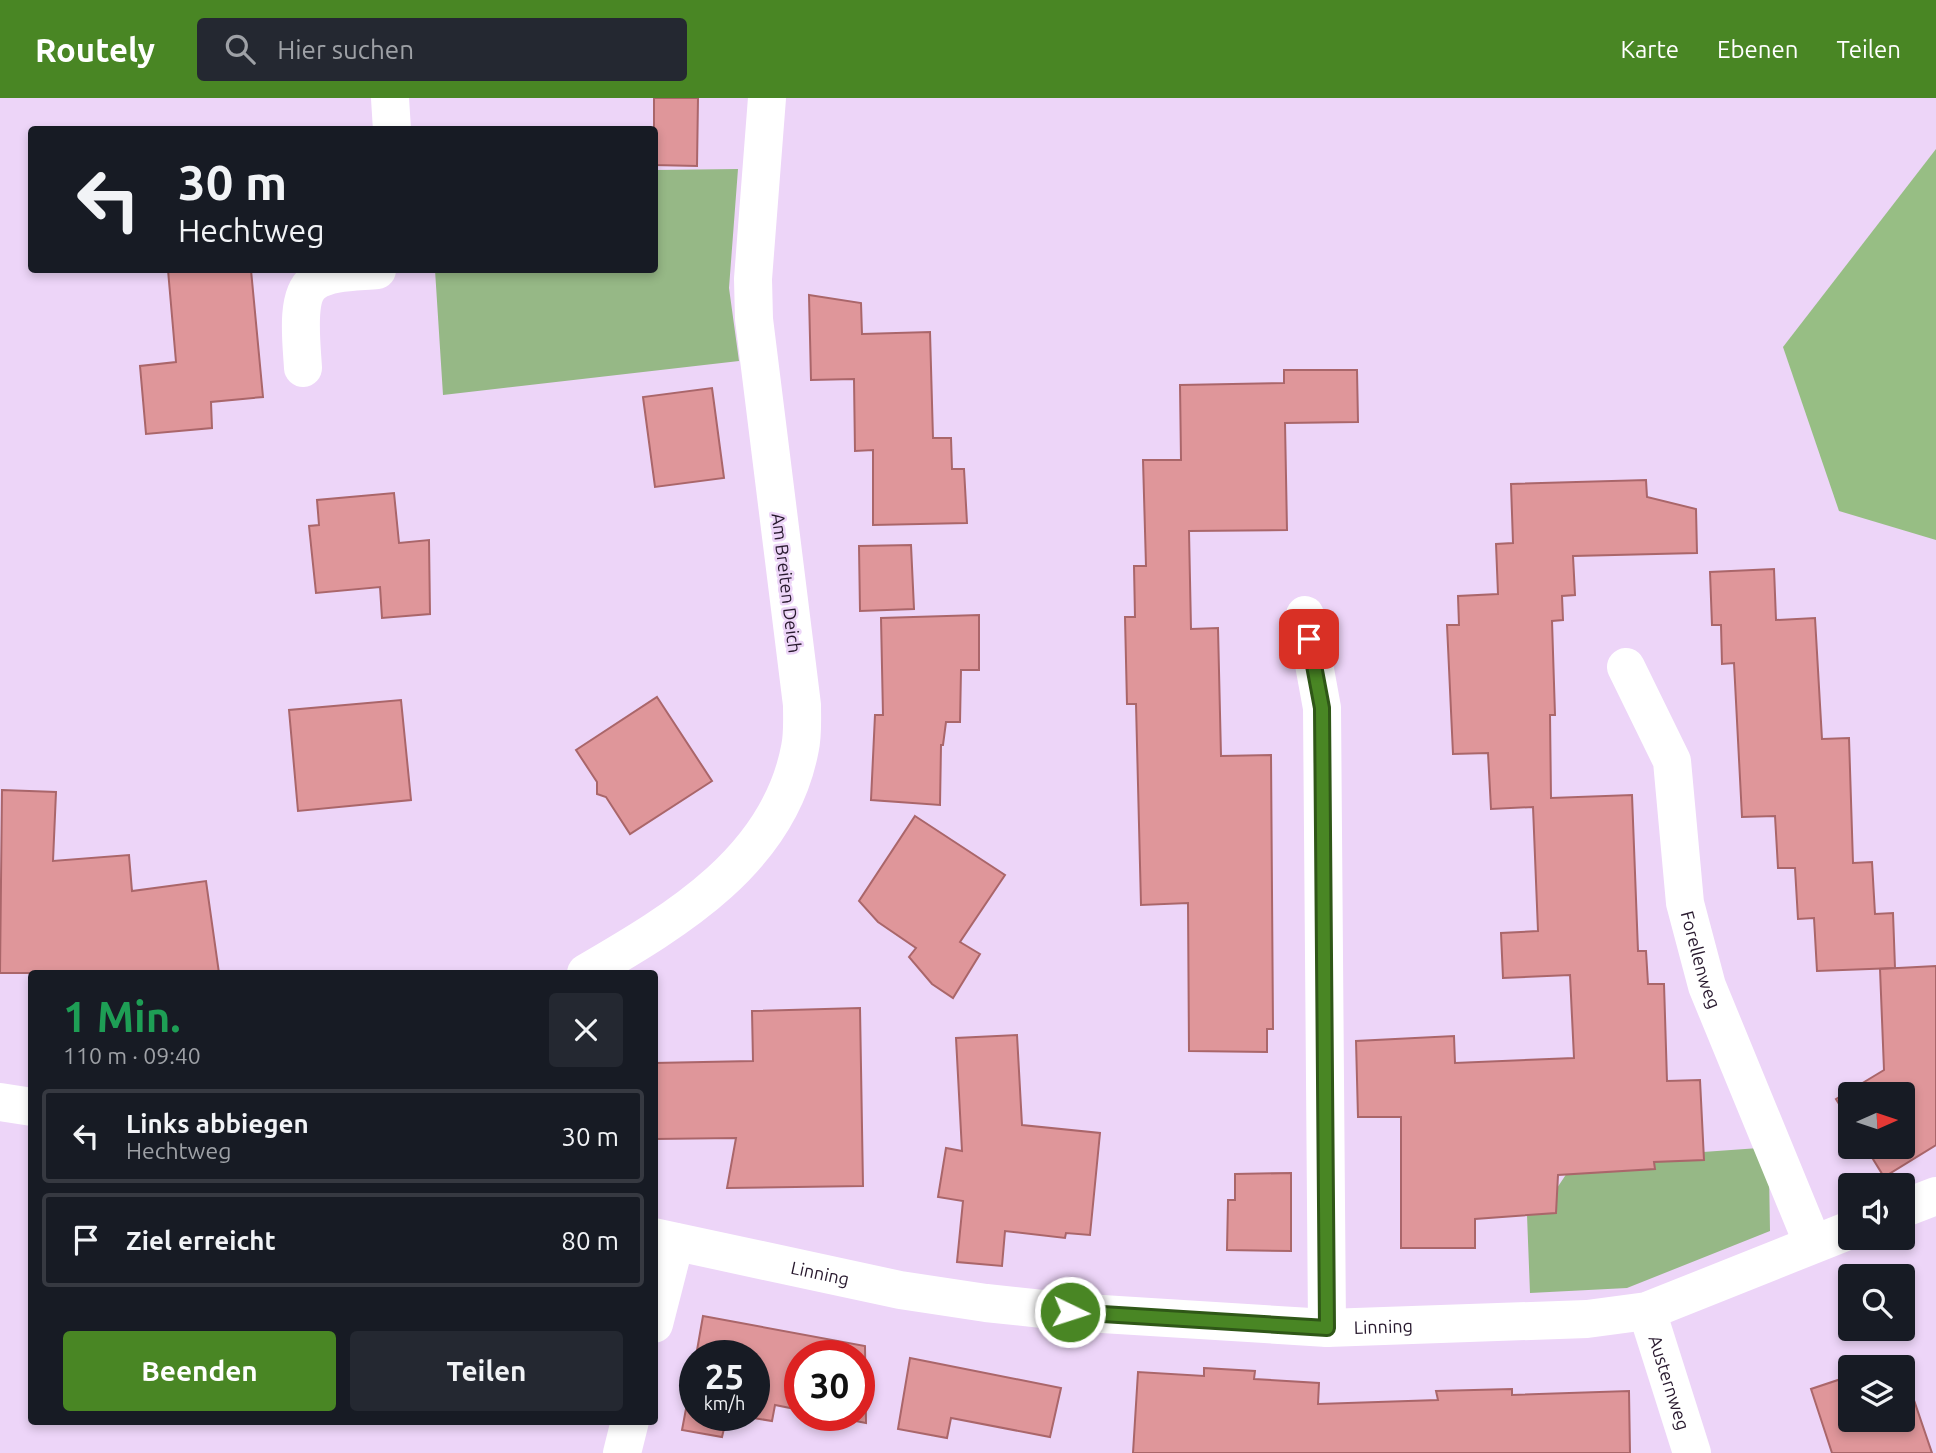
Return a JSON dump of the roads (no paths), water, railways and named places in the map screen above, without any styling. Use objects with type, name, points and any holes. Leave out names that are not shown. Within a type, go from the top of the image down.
[{"type":"street","points":[[390,98],[392,126]]},
{"type":"street","name":"Am Breiten Deich","points":[[591,970],[678,916],[744,860],[768,829],[782,804],[801,746],[802,705],[754,318],[753,279],[767,98]]},
{"type":"street","points":[[303,368],[301,303],[311,284],[328,277],[356,273]]},
{"type":"street","points":[[1305,615],[1322,708],[1327,1328]]},
{"type":"street","name":"Forellenweg","points":[[1626,667],[1672,761],[1685,903],[1707,986],[1813,1244]]},
{"type":"street","points":[[0,1102],[28,1106]]},
{"type":"street","points":[[1915,1204],[1936,1196]]},
{"type":"street","name":"Linning","points":[[665,1239],[900,1290],[986,1303],[1070,1312],[1327,1328],[1587,1319],[1647,1311],[1838,1235]]},
{"type":"street","points":[[658,1293],[665,1239]]},
{"type":"street","name":"Austernweg","points":[[1647,1311],[1692,1453]]},
{"type":"street","points":[[622,1453],[629,1425]]}]
